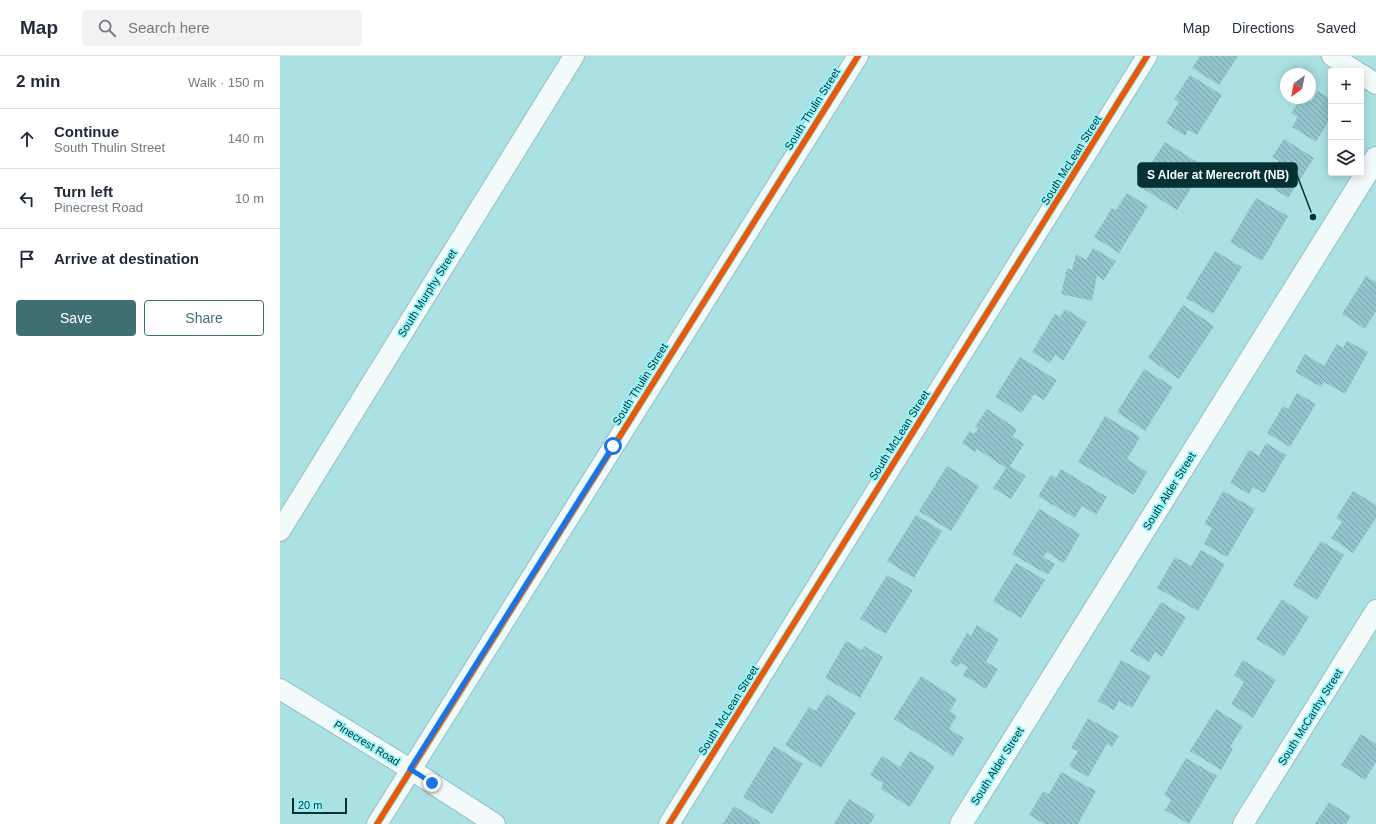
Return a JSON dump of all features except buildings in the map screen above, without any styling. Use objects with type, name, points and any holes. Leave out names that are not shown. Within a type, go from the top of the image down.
[{"type":"street","name":"South Murphy Street","points":[[280,531],[574,56]]},
{"type":"street","name":"South Thulin Street","points":[[377,824],[410,769],[858,56]]},
{"type":"street","name":"South McLean Street","points":[[669,824],[1147,56]]},
{"type":"street","points":[[1332,56],[1351,68]]},
{"type":"street","points":[[1364,76],[1376,84]]},
{"type":"street","name":"South Alder Street","points":[[961,824],[1376,158]]},
{"type":"street","name":"South McCarthy Street","points":[[1243,824],[1376,610]]},
{"type":"street","name":"Pinecrest Road","points":[[280,689],[410,769],[495,824]]},
{"type":"cycle path","points":[[377,824],[858,56]]},
{"type":"cycle path","points":[[669,824],[1147,56]]},
{"type":"place","name":"S Alder at Merecroft (NB)","points":[[1313,217]]},
{"type":"route","points":[[432,783],[410,769],[613,446]]}]
